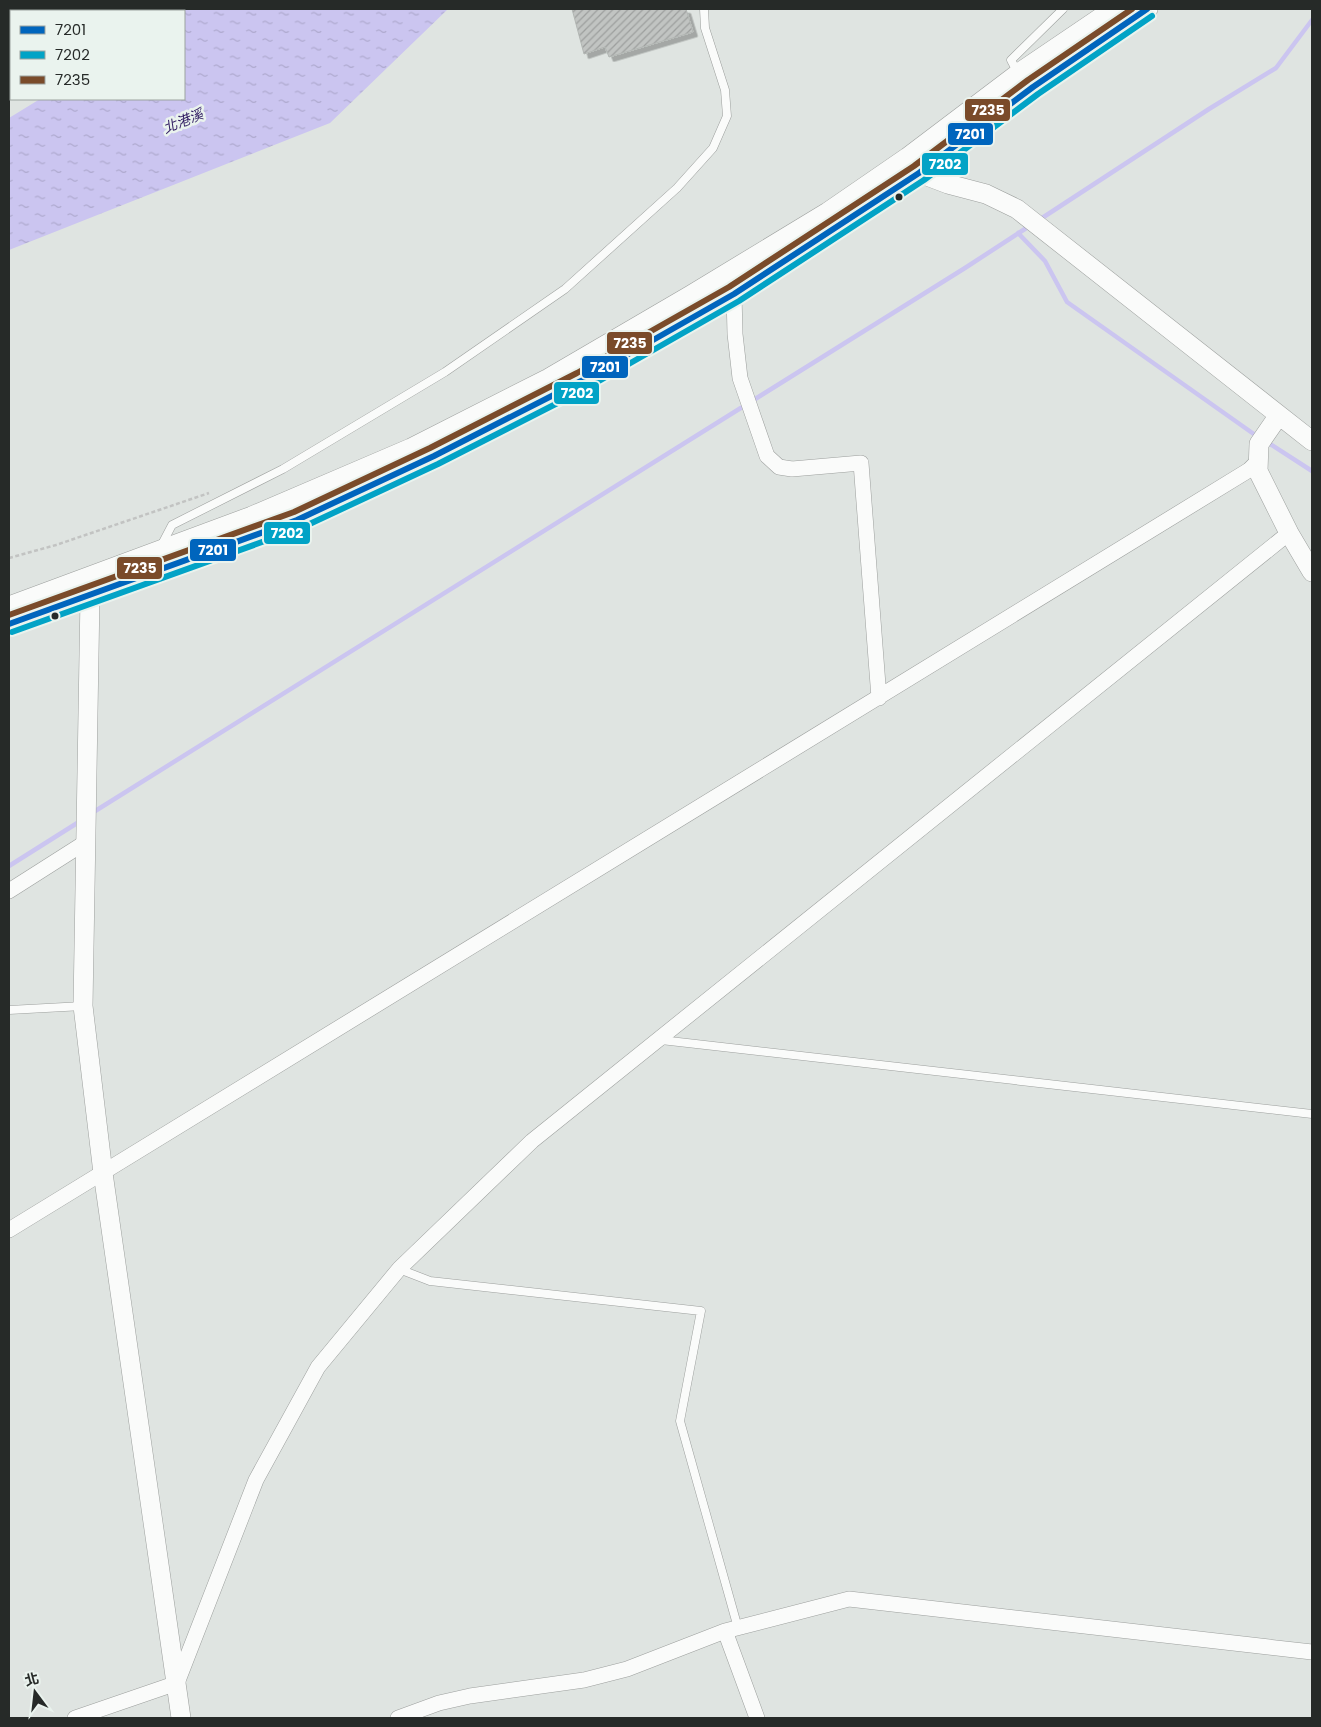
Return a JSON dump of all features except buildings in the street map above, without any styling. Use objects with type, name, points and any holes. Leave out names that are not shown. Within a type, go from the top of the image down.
[{"type":"main road","points":[[9,624],[297,520],[417,464],[581,382],[728,286],[828,213],[913,165],[1026,81],[1115,9]]},
{"type":"main road","points":[[1026,81],[1147,9]]},
{"type":"main road","points":[[9,607],[252,517],[411,450],[728,286]]},
{"type":"street","points":[[913,165],[948,184],[986,194],[1017,209],[1312,442]]},
{"type":"street","points":[[728,286],[740,378],[768,456],[779,467],[792,469],[861,463],[879,698]]},
{"type":"street","points":[[1279,415],[1259,444],[1258,470],[1289,533],[1312,572]]},
{"type":"street","points":[[9,1230],[879,698],[1249,470],[1258,461]]},
{"type":"street","points":[[75,1718],[177,1683],[256,1480],[318,1367],[399,1269],[532,1141],[1289,533]]},
{"type":"street","points":[[157,552],[90,596],[83,1006],[103,1174],[181,1718]]},
{"type":"street","points":[[9,891],[86,842]]},
{"type":"street","points":[[398,1718],[440,1703],[470,1696],[584,1680],[627,1669],[732,1630],[849,1598],[1312,1652]]},
{"type":"street","points":[[732,1630],[757,1718]]},
{"type":"lane","points":[[157,552],[172,525],[284,469],[445,372],[557,295],[677,188],[713,148],[727,116],[725,90],[706,28],[704,9]]},
{"type":"lane","points":[[1026,81],[1011,60],[1064,9]]},
{"type":"lane","points":[[9,1010],[83,1006]]},
{"type":"lane","points":[[659,1039],[1312,1114]]},
{"type":"lane","points":[[399,1269],[430,1281],[701,1311],[680,1420],[732,1630]]},
{"type":"path","points":[[9,558],[56,545],[213,492]]},
{"type":"shaded area","points":[[9,9],[164,9],[10,10],[9,91]]},
{"type":"water","name":"北港溪","points":[[448,9],[330,123],[9,250],[9,118],[38,100],[185,100],[185,10],[183,10]]},
{"type":"waterway","points":[[1039,220],[1209,109],[1276,68],[1312,20]]},
{"type":"waterway","points":[[92,813],[1031,225]]},
{"type":"waterway","points":[[1018,233],[1045,261],[1067,302],[1258,437]]},
{"type":"waterway","points":[[1267,442],[1312,471]]},
{"type":"waterway","points":[[9,866],[82,820]]},
{"type":"transit line","name":"7235","points":[[9,615],[294,512],[430,448],[577,373],[729,287],[914,166],[1028,80],[1132,9]]},
{"type":"transit line","name":"7201","points":[[9,624],[297,520],[434,456],[581,381],[734,294],[919,173],[1033,87],[1147,9]]},
{"type":"transit line","name":"7202","points":[[12,632],[301,528],[438,464],[585,389],[739,301],[924,180],[1038,94],[1152,16]]}]
